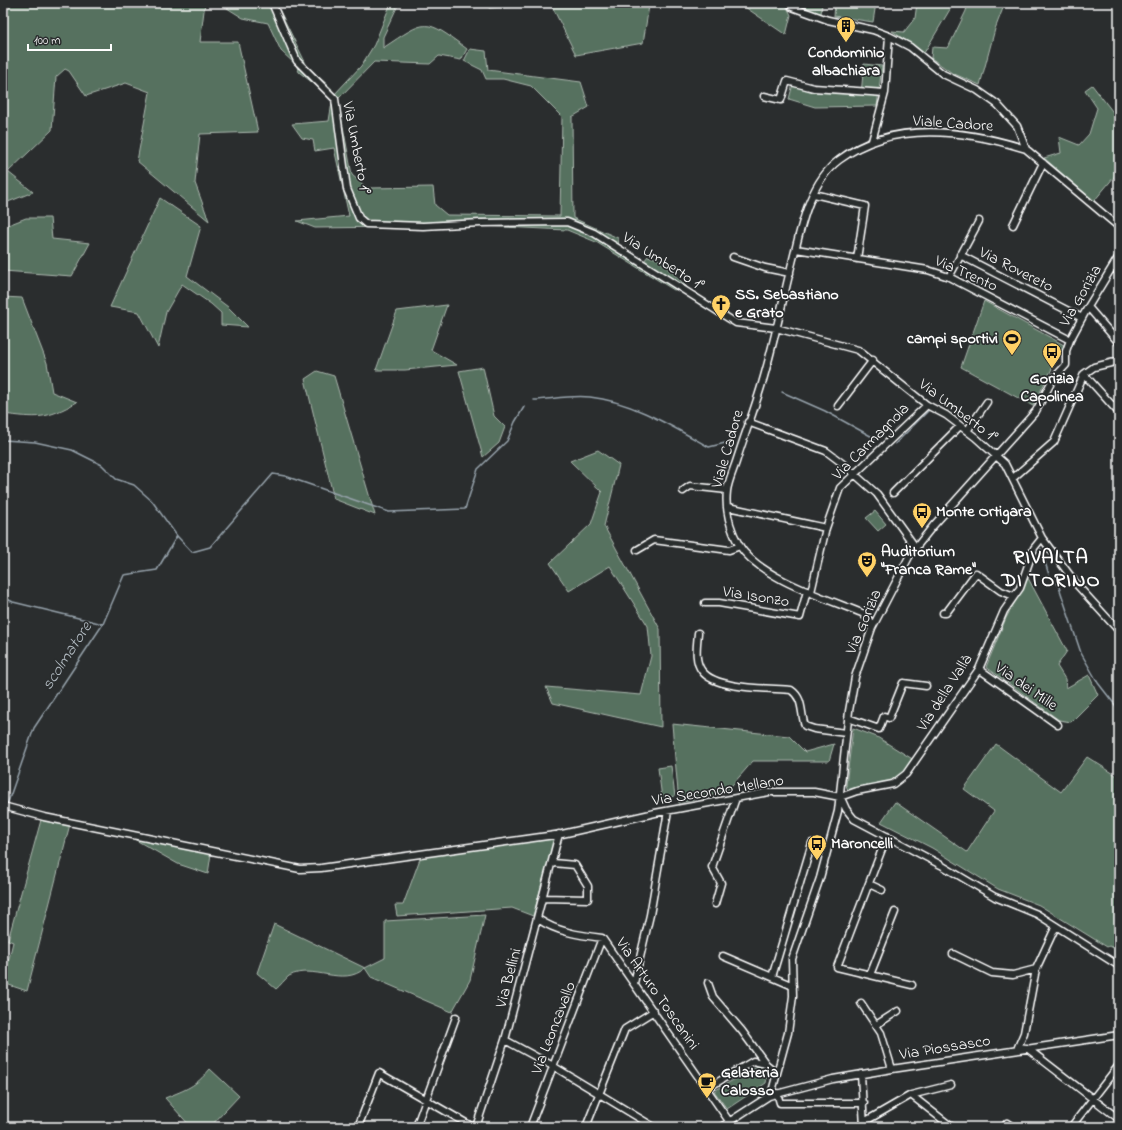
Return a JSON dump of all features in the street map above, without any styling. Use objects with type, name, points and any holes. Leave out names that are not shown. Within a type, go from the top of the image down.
[{"type":"street","name":"Via Umberto 1°","points":[[272,3],[298,61],[335,100],[347,188],[359,218],[366,224],[423,226],[481,223],[567,222],[594,233],[736,324],[776,328],[858,350],[873,360],[927,405],[946,415],[967,431],[1005,464],[1042,538],[1078,586],[1119,631]]},
{"type":"street","points":[[792,7],[828,20],[873,30],[889,36],[910,47],[943,74],[977,90],[997,104],[1017,126],[1026,149],[1119,227]]},
{"type":"street","points":[[872,141],[885,93],[889,36]]},
{"type":"street","points":[[764,96],[781,100],[787,81],[814,88],[885,93]]},
{"type":"street","name":"Viale Cadore","points":[[872,628],[869,620],[862,613],[778,578],[754,561],[740,546],[730,525],[727,490],[748,422],[765,374],[806,213],[814,194],[827,172],[838,160],[872,141],[894,135],[926,132],[996,140],[1026,149]]},
{"type":"street","points":[[1013,225],[1043,163]]},
{"type":"street","points":[[814,194],[865,206],[856,259]]},
{"type":"street","points":[[949,277],[979,221]]},
{"type":"street","name":"Via Trento","points":[[796,250],[928,270],[949,277],[1070,340]]},
{"type":"street","name":"Via Rovereto","points":[[960,256],[1082,318]]},
{"type":"street","name":"Via Gorizia","points":[[774,1094],[776,1072],[788,1033],[793,986],[792,959],[828,848],[838,812],[846,733],[855,677],[872,628],[910,555],[1036,411],[1053,379],[1063,369],[1070,340],[1119,256]]},
{"type":"street","points":[[733,257],[765,268],[790,273]]},
{"type":"street","points":[[1114,266],[1119,272]]},
{"type":"street","points":[[1088,307],[1119,343]]},
{"type":"street","points":[[838,406],[873,360]]},
{"type":"street","points":[[1013,478],[1054,442],[1084,374],[1094,367],[1119,361]]},
{"type":"street","points":[[1084,374],[1119,413]]},
{"type":"street","points":[[967,431],[987,402]]},
{"type":"street","name":"Via Carmagnola","points":[[809,592],[826,528],[840,488],[927,405]]},
{"type":"street","points":[[748,422],[826,451],[854,473],[877,494],[916,548]]},
{"type":"street","points":[[893,493],[960,426]]},
{"type":"street","points":[[683,491],[690,486],[727,490]]},
{"type":"street","points":[[728,507],[826,528]]},
{"type":"street","name":"Via della Vallà","points":[[840,797],[857,791],[893,784],[906,774],[979,669],[1004,611],[1020,588],[1034,548],[1042,538]]},
{"type":"street","points":[[637,550],[654,540],[729,550],[740,546]]},
{"type":"street","points":[[943,613],[946,613],[976,573],[1002,591],[1014,596]]},
{"type":"street","name":"Via Isonzo","points":[[705,603],[719,603],[800,617],[809,592]]},
{"type":"street","points":[[698,632],[696,656],[702,672],[715,681],[733,685],[791,690],[797,694],[801,702],[802,717],[805,726],[814,729],[846,733]]},
{"type":"street","name":"Via dei Mille","points":[[979,669],[1058,725]]},
{"type":"street","points":[[848,718],[879,729],[884,716],[889,718],[903,683],[926,686]]},
{"type":"street","name":"Via Secondo Mellano","points":[[6,807],[300,868],[321,868],[560,834],[668,811],[770,792],[795,792],[840,797]]},
{"type":"street","points":[[840,797],[846,809],[854,819],[942,865],[995,897],[1038,914],[1119,966]]},
{"type":"street","points":[[715,904],[722,883],[712,867],[736,798]]},
{"type":"street","points":[[634,984],[650,915],[668,811]]},
{"type":"street","name":"Via Bellini","points":[[476,1127],[505,1040],[560,834]]},
{"type":"street","points":[[887,836],[837,967],[912,985]]},
{"type":"street","points":[[772,977],[812,843],[828,848]]},
{"type":"street","points":[[544,898],[588,899],[588,886],[575,865],[553,863]]},
{"type":"street","points":[[869,884],[882,890]]},
{"type":"street","points":[[870,975],[896,912]]},
{"type":"street","name":"Via Arturo Toscanini","points":[[538,919],[548,926],[571,934],[602,938],[729,1121]]},
{"type":"street","points":[[1056,926],[1036,969],[1024,1033],[1018,1047],[1027,1048],[1119,1119]]},
{"type":"street","name":"Via Leoncavallo","points":[[530,1127],[602,938]]},
{"type":"street","points":[[953,954],[992,973],[1013,976],[1036,969]]},
{"type":"street","points":[[723,956],[793,986]]},
{"type":"street","points":[[708,984],[713,997],[742,1031],[766,1064],[776,1072]]},
{"type":"street","points":[[861,1003],[876,1025],[883,1039],[892,1069]]},
{"type":"street","points":[[586,1127],[625,1028],[654,1011]]},
{"type":"street","points":[[876,1025],[898,1011]]},
{"type":"street","points":[[416,1127],[456,1017]]},
{"type":"street","name":"Via Piossasco","points":[[721,1127],[774,1094],[861,1074],[1119,1035]]},
{"type":"street","points":[[505,1040],[553,1066],[654,1127]]},
{"type":"street","points":[[706,1089],[753,1062],[766,1064]]},
{"type":"street","points":[[1071,1127],[1119,1065]]},
{"type":"street","points":[[358,1127],[378,1073],[473,1127]]},
{"type":"street","points":[[861,1074],[864,1103],[864,1124]]},
{"type":"street","points":[[864,1124],[912,1095],[951,1085]]},
{"type":"street","points":[[774,1094],[780,1103],[864,1103]]},
{"type":"street","points":[[912,1095],[952,1127]]},
{"type":"street","points":[[1004,1127],[1007,1123],[1013,1127]]},
{"type":"green space","points":[[3,3],[205,3],[200,42],[238,42],[258,132],[200,134],[195,183],[209,221],[137,161],[150,92],[126,83],[86,96],[69,71],[65,69],[56,77],[52,130],[8,172],[33,192],[3,204]]},
{"type":"green space","points":[[219,3],[276,3],[307,66],[332,89],[328,95],[299,72],[296,65],[281,51],[268,23],[243,18]]},
{"type":"green space","points":[[391,3],[399,3],[383,37],[383,48],[409,31],[425,26],[433,27],[442,31],[467,49],[461,60],[439,56],[430,64],[374,62],[338,99],[352,175],[367,188],[433,187],[435,205],[447,215],[560,216],[562,117],[531,86],[503,79],[486,79],[482,70],[464,61],[470,49],[486,51],[488,70],[581,82],[589,107],[572,117],[573,218],[618,238],[619,248],[644,261],[648,256],[658,259],[687,287],[674,290],[596,242],[567,230],[481,226],[315,228],[297,221],[349,216],[334,148],[315,151],[313,140],[302,138],[292,124],[329,121],[333,96],[361,66],[374,45]]},
{"type":"green space","points":[[486,3],[633,3],[649,6],[643,43],[576,55],[551,4],[489,8]]},
{"type":"green space","points":[[739,3],[785,3],[791,15],[786,35]]},
{"type":"green space","points":[[796,3],[822,3],[821,15],[798,6]]},
{"type":"green space","points":[[835,3],[876,3],[873,22],[834,16]]},
{"type":"green space","points":[[917,3],[945,3],[952,6],[924,53],[892,31],[904,32],[915,18]]},
{"type":"green space","points":[[968,3],[1005,3],[995,29],[980,85],[952,73],[931,58],[932,47],[948,48],[966,11]]},
{"type":"green space","points":[[864,64],[882,66],[877,106],[815,107],[789,99],[793,84],[816,92],[861,94]]},
{"type":"green space","points":[[1092,85],[1119,120],[1119,168],[1114,177],[1094,201],[1044,158],[1061,153],[1059,137],[1079,145],[1089,134],[1097,108],[1085,90]]},
{"type":"green space","points":[[160,198],[201,226],[187,276],[228,307],[248,327],[221,325],[221,313],[211,304],[182,284],[166,312],[158,348],[139,312],[110,307]]},
{"type":"green space","points":[[26,218],[50,218],[52,239],[90,243],[72,276],[3,271],[3,227]]},
{"type":"green space","points":[[3,297],[22,298],[47,363],[52,392],[77,402],[49,415],[33,417],[3,414]]},
{"type":"green space","name":"campi sportivi","points":[[984,301],[1064,345],[1033,406],[961,367]]},
{"type":"green space","points":[[447,305],[431,350],[457,365],[405,370],[376,370],[397,311]]},
{"type":"green space","points":[[483,367],[494,416],[505,427],[499,443],[483,457],[459,371]]},
{"type":"green space","points":[[317,371],[334,376],[375,515],[334,499],[305,379]]},
{"type":"green space","points":[[598,450],[619,465],[604,526],[660,629],[661,727],[553,703],[546,687],[641,695],[651,656],[648,626],[610,566],[569,591],[550,563],[591,524],[602,492],[570,461]]},
{"type":"green space","points":[[875,511],[886,524],[878,531],[866,518]]},
{"type":"green space","points":[[1028,578],[1067,651],[1057,666],[1065,679],[1066,688],[1089,675],[1098,695],[1071,722],[1059,720],[986,667],[1006,618]]},
{"type":"green space","points":[[672,724],[789,736],[805,752],[834,744],[829,761],[753,761],[726,792],[679,803]]},
{"type":"green space","points":[[853,728],[877,737],[914,760],[900,776],[893,781],[877,787],[848,791],[846,785]]},
{"type":"green space","points":[[996,744],[1061,792],[1087,757],[1119,777],[1119,816],[1115,821],[1119,822],[1119,950],[1109,946],[1107,947],[1039,905],[998,889],[932,848],[881,822],[895,802],[967,852],[994,811],[964,789]]},
{"type":"green space","points":[[671,766],[675,796],[662,798],[658,768]]},
{"type":"green space","points":[[41,820],[70,824],[27,991],[3,983],[13,942],[8,940]]},
{"type":"green space","points":[[127,835],[211,854],[208,874],[178,864]]},
{"type":"green space","points":[[555,838],[533,916],[512,908],[397,916],[395,905],[403,905],[421,856]]},
{"type":"green space","points":[[485,915],[470,980],[452,1012],[371,977],[365,968],[385,958],[385,921]]},
{"type":"green space","points":[[274,924],[365,968],[356,974],[347,976],[308,972],[298,973],[289,976],[276,989],[257,973]]},
{"type":"green space","points":[[758,1066],[765,1069],[767,1077],[766,1083],[727,1109],[714,1091]]},
{"type":"green space","points":[[210,1069],[239,1096],[210,1127],[191,1127],[165,1098],[195,1084]]},
{"type":"waterway","points":[[782,392],[825,411],[876,439]]},
{"type":"waterway","points":[[534,400],[576,396],[605,399],[636,409],[681,431],[709,447],[729,442],[734,432]]},
{"type":"waterway","points":[[3,440],[35,442],[72,450],[102,465],[116,479],[134,485],[152,501],[177,536],[192,552],[210,547],[273,474],[285,476],[389,512],[465,509],[478,469],[507,441],[515,422],[524,407]]},
{"type":"waterway","points":[[895,444],[928,411]]},
{"type":"waterway","name":"scolmatore","points":[[7,805],[34,728],[103,624],[124,575],[157,570],[177,536]]},
{"type":"waterway","points":[[1041,549],[1049,575],[1059,587],[1081,653],[1098,683],[1119,710]]},
{"type":"waterway","points":[[3,597],[13,602],[103,624]]},
{"type":"waterway","name":"scolmatore","points":[[3,816],[6,808]]},
{"type":"place","name":"Condominio albachiara","points":[[846,43]]},
{"type":"place","name":"SS. Sebastiano e Grato","points":[[721,321]]},
{"type":"place","name":"campi sportivi","points":[[1012,356]]},
{"type":"place","name":"Gorizia Capolinea","points":[[1052,369]]},
{"type":"place","name":"Monte Ortigara","points":[[922,529]]},
{"type":"place","name":"Auditorium \"Franca Rame\"","points":[[867,578]]},
{"type":"place","name":"Maroncelli","points":[[817,861]]},
{"type":"place","name":"Gelateria Calosso","points":[[707,1099]]},
{"type":"district","name":"RIVALTA DI TORINO","points":[[1051,570]]}]
